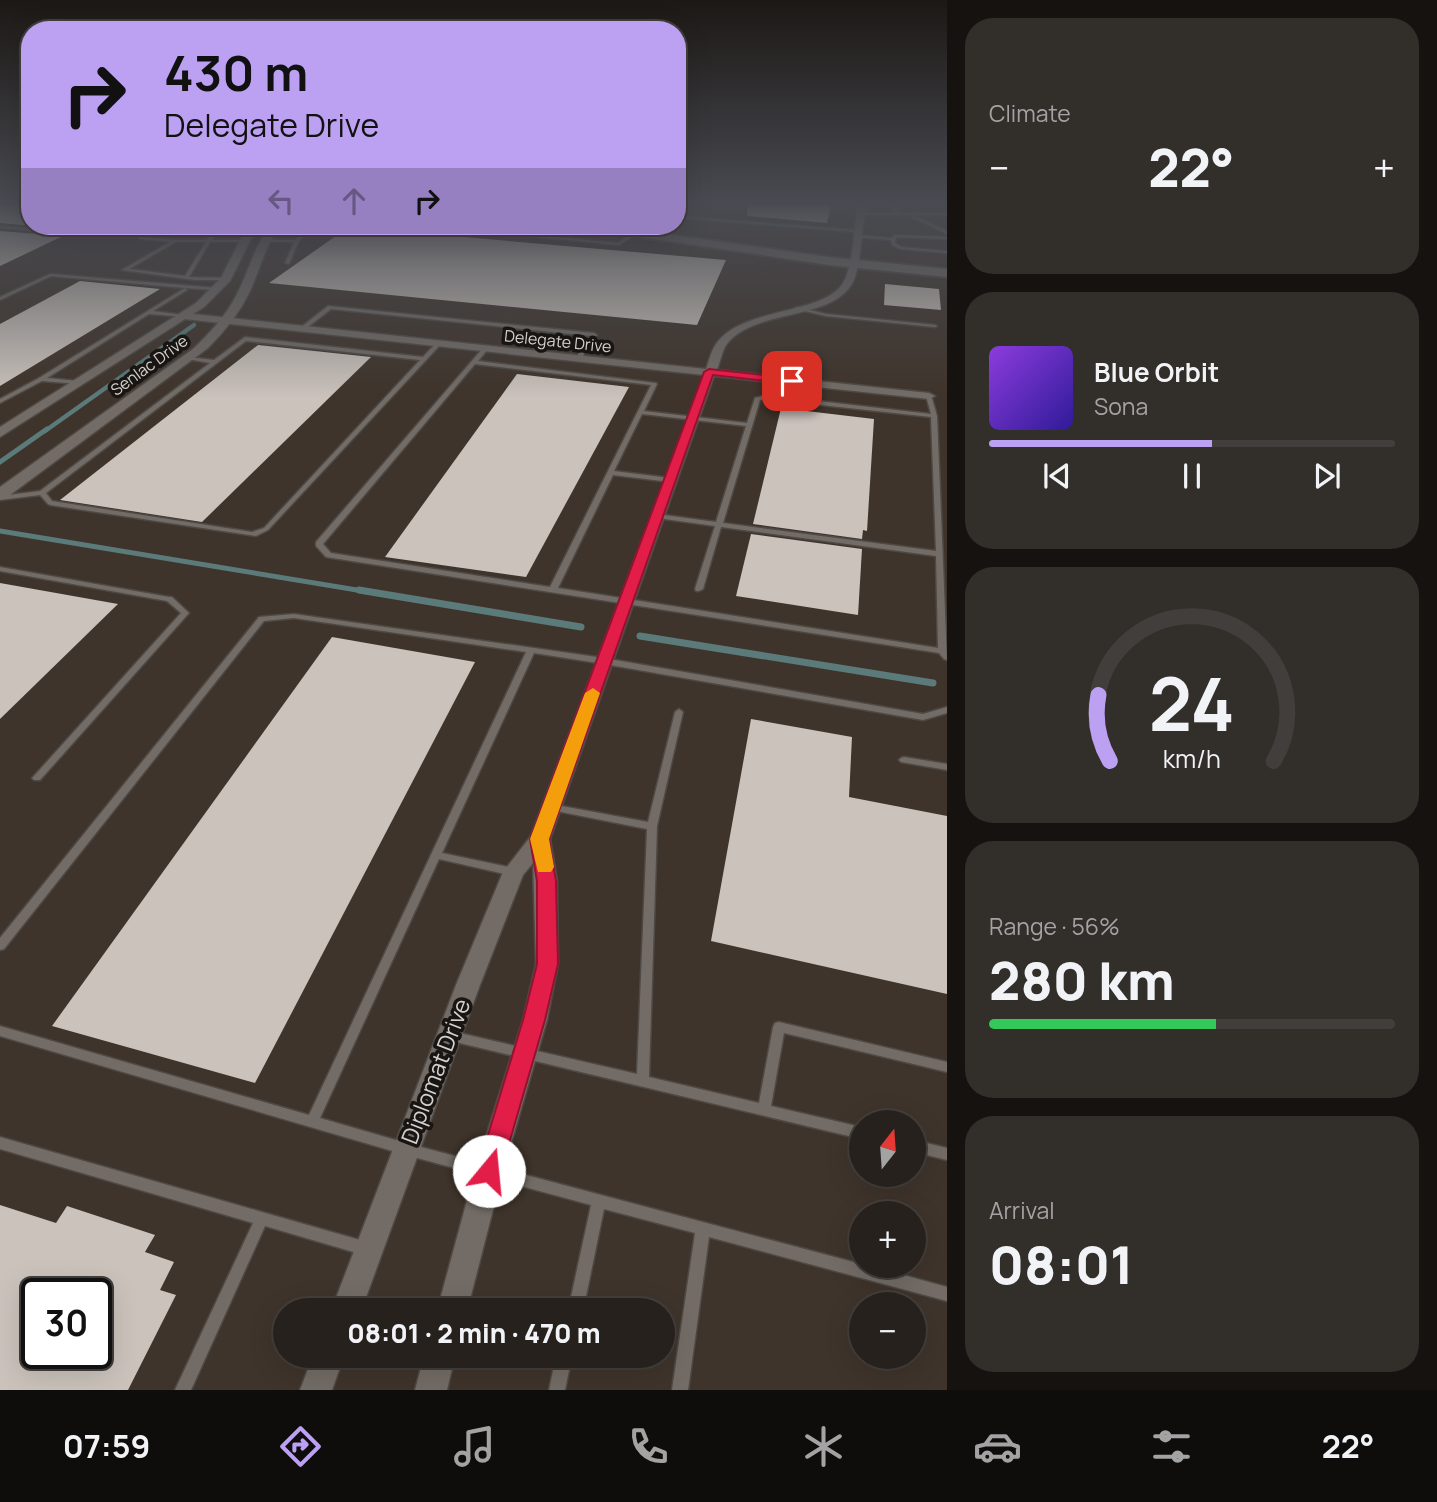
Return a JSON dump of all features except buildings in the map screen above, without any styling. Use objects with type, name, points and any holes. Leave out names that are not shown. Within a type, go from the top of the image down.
[{"type":"main road","points":[[909,268],[947,273]]},
{"type":"street","name":"Senlac Drive","points":[[1,431],[184,316],[221,284],[230,268]]},
{"type":"street","name":"Senlac Drive","points":[[0,496],[189,358],[215,336],[242,295],[253,268]]},
{"type":"street","name":"Diplomat Drive","points":[[351,1298],[449,1035],[514,872],[540,839],[709,372],[723,342],[734,331],[753,321],[824,301],[844,289],[850,278],[851,268]]},
{"type":"street","name":"Delegate Drive","points":[[184,316],[929,396]]},
{"type":"street","name":"Diplomat Drive","points":[[455,1298],[543,986],[549,943],[547,881],[540,839]]},
{"type":"street","points":[[316,1390],[324,1368]]},
{"type":"street","points":[[431,1390],[437,1368]]},
{"type":"lane","points":[[128,268],[124,270],[221,284]]},
{"type":"lane","points":[[186,278],[192,268]]},
{"type":"lane","points":[[0,299],[50,275],[186,289],[221,284]]},
{"type":"lane","points":[[0,401],[41,379],[186,289]]},
{"type":"lane","points":[[302,329],[330,307],[594,335],[578,359]]},
{"type":"lane","points":[[798,308],[826,315],[935,326]]},
{"type":"lane","points":[[148,312],[184,316]]},
{"type":"lane","points":[[0,496],[42,493],[245,339],[424,359]]},
{"type":"lane","points":[[42,493],[50,503],[253,534],[266,529],[438,344]]},
{"type":"lane","points":[[485,349],[319,544],[329,555],[945,654],[934,416],[929,396]]},
{"type":"lane","points":[[189,358],[215,362]]},
{"type":"lane","points":[[474,362],[654,384],[554,590]]},
{"type":"lane","points":[[41,379],[78,383]]},
{"type":"lane","points":[[699,589],[757,399],[766,397],[934,416]]},
{"type":"lane","points":[[640,412],[749,425]]},
{"type":"lane","points":[[611,473],[670,480]]},
{"type":"lane","points":[[657,516],[940,554]]},
{"type":"lane","points":[[0,569],[169,599],[185,613],[37,778]]},
{"type":"lane","points":[[0,946],[262,619],[293,616],[604,661],[923,717],[947,710]]},
{"type":"lane","points":[[312,1122],[531,651]]},
{"type":"lane","points":[[643,1080],[652,826],[679,712]]},
{"type":"lane","points":[[904,760],[947,767]]},
{"type":"lane","points":[[550,807],[652,826]]},
{"type":"lane","points":[[436,855],[514,872]]},
{"type":"lane","points":[[764,1109],[779,1027],[947,1067]]},
{"type":"lane","points":[[0,1031],[406,1149],[947,1294]]},
{"type":"lane","points":[[449,1035],[849,1130]]},
{"type":"lane","points":[[0,1143],[369,1249]]},
{"type":"lane","points":[[926,1149],[947,1154]]},
{"type":"lane","points":[[578,1298],[599,1200]]},
{"type":"lane","points":[[183,1390],[262,1218]]},
{"type":"lane","points":[[680,1390],[703,1229]]},
{"type":"lane","points":[[557,1390],[562,1368]]},
{"type":"shaded area","points":[[0,268],[947,268],[947,1390],[0,1390]]},
{"type":"waterway","points":[[45,431],[194,325]]},
{"type":"waterway","points":[[0,462],[47,429]]},
{"type":"waterway","points":[[0,531],[369,592]]},
{"type":"waterway","points":[[359,590],[581,627]]},
{"type":"waterway","points":[[640,636],[933,683]]},
{"type":"slow traffic","points":[[544,867],[540,839],[593,693]]},
{"type":"route","points":[[489,1171],[534,1020],[547,964],[547,881],[540,839],[709,372],[792,381]]}]
